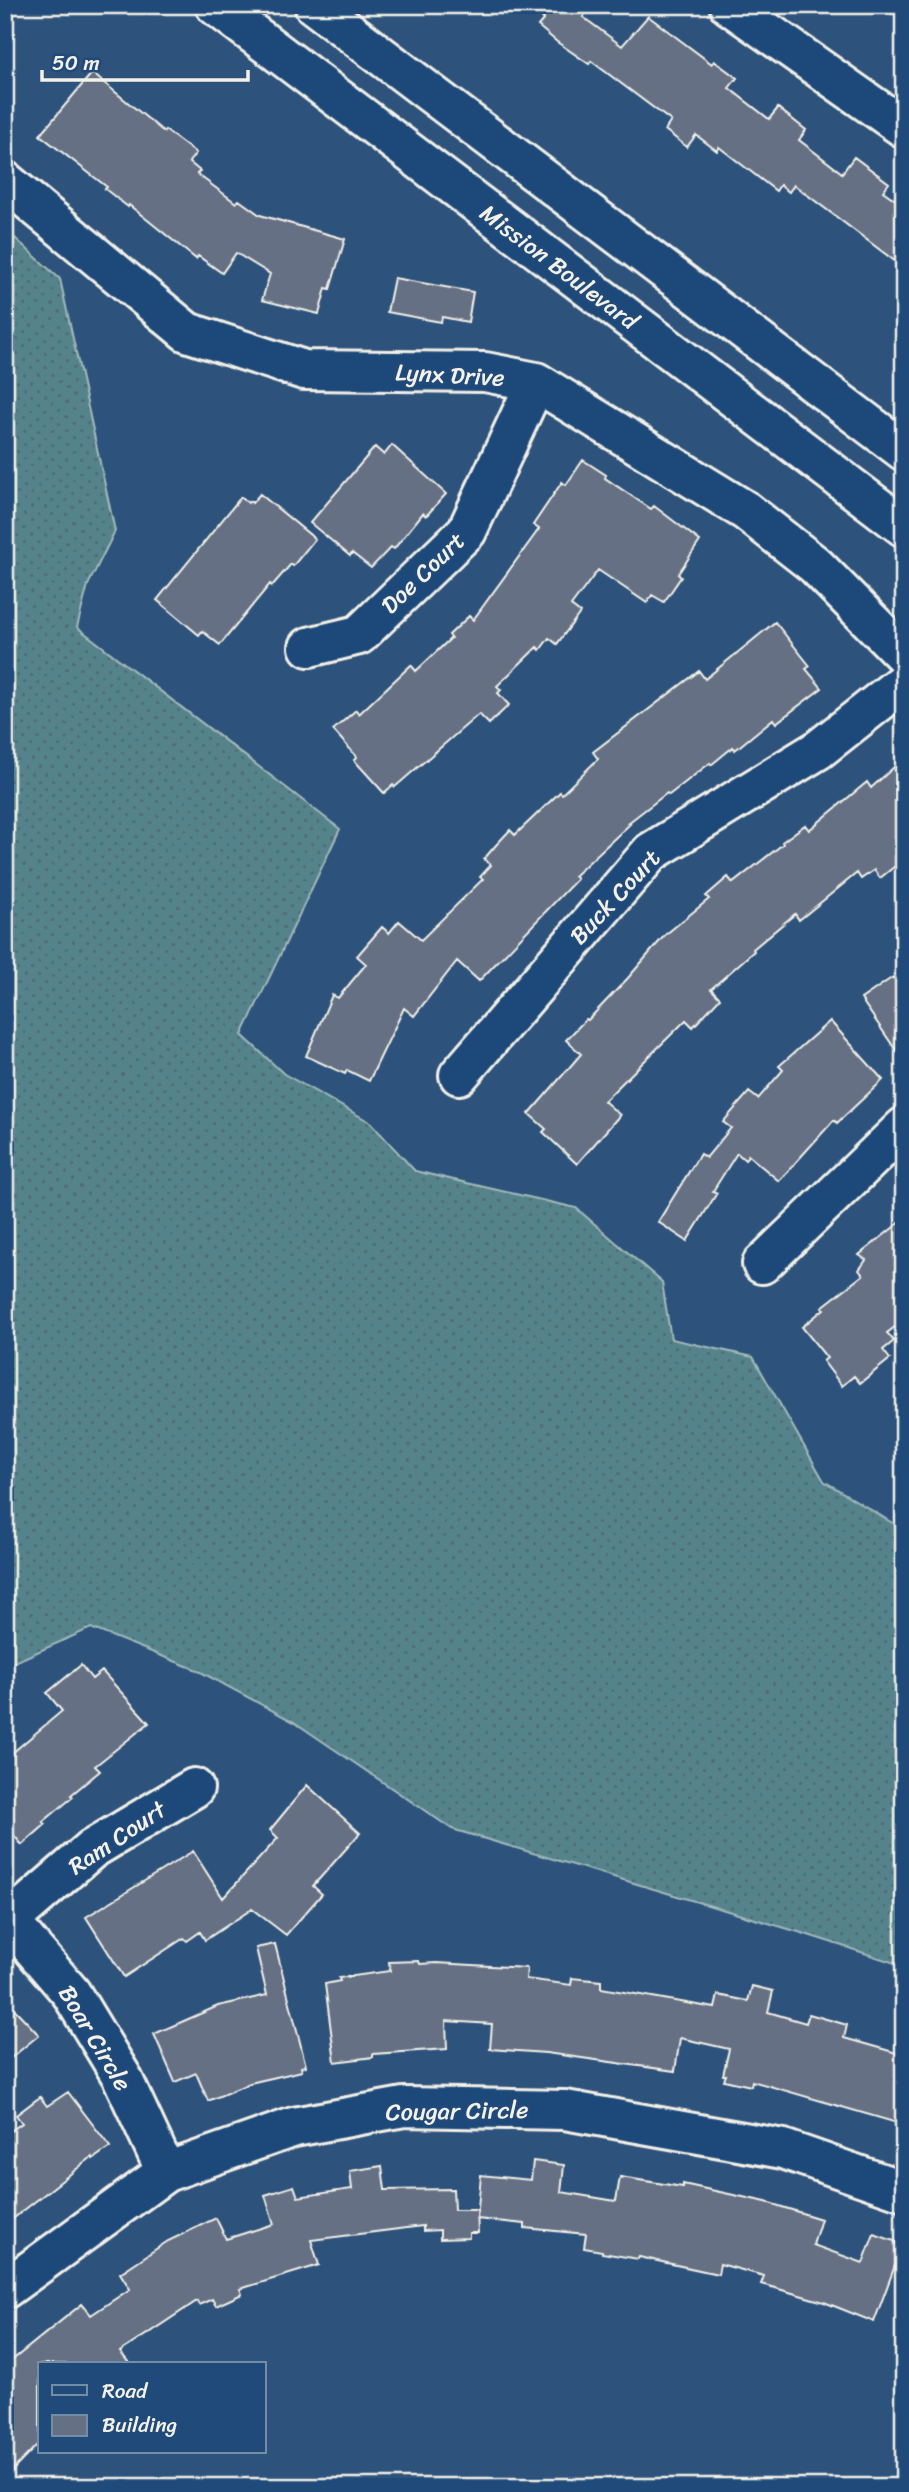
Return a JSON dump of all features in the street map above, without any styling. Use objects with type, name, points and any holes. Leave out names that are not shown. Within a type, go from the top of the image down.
[{"type":"street","name":"Mission Boulevard","points":[[215,5],[904,527]]},
{"type":"street","points":[[314,5],[904,451]]},
{"type":"street","points":[[729,5],[904,128]]},
{"type":"street","name":"Lynx Drive","points":[[5,181],[187,332],[303,370],[485,372],[536,382],[746,511],[815,565],[904,655]]},
{"type":"street","name":"Doe Court","points":[[309,648],[359,635],[467,531],[536,382]]},
{"type":"street","name":"Buck Court","points":[[459,1074],[651,852],[818,750],[904,682]]},
{"type":"street","points":[[762,1264],[904,1127]]},
{"type":"street","name":"Ram Court","points":[[8,1918],[92,1849],[194,1788]]},
{"type":"street","name":"Boar Circle","points":[[8,1918],[71,1993],[122,2077],[166,2172]]},
{"type":"street","name":"Cougar Circle","points":[[5,2289],[166,2172],[294,2127],[404,2107],[565,2110],[783,2149],[904,2192]]},
{"type":"green space","points":[[5,229],[60,279],[115,531],[88,585],[77,627],[340,829],[242,1035],[284,1074],[370,1122],[415,1171],[576,1208],[662,1282],[671,1339],[753,1357],[824,1481],[904,1530],[904,1966],[452,1829],[294,1722],[197,1670],[91,1628],[8,1665],[5,1661]]},
{"type":"building","points":[[526,5],[592,5],[583,17],[622,46],[648,16],[712,64],[714,61],[737,78],[729,88],[769,119],[778,108],[806,130],[799,140],[842,173],[854,157],[889,183],[883,191],[904,206],[904,268],[794,185],[789,192],[780,185],[776,191],[719,147],[717,151],[696,135],[687,147],[665,130],[671,121],[591,61],[589,64],[557,42],[538,26],[544,19]]},
{"type":"building","points":[[92,73],[164,132],[165,130],[196,153],[189,162],[200,171],[197,174],[236,203],[239,200],[260,215],[345,239],[330,289],[326,288],[319,314],[262,300],[270,274],[236,253],[222,273],[198,256],[196,259],[40,135]]},
{"type":"building","points":[[394,278],[473,292],[468,322],[442,317],[441,322],[387,312]]},
{"type":"building","points":[[392,445],[446,494],[426,516],[423,513],[394,549],[391,547],[371,568],[352,553],[350,556],[310,523],[375,447],[384,455]]},
{"type":"building","points":[[583,460],[651,509],[654,506],[700,541],[678,574],[681,577],[664,602],[652,595],[647,603],[598,570],[571,606],[580,613],[557,644],[549,638],[540,650],[537,647],[497,686],[501,690],[498,693],[509,705],[489,724],[479,714],[395,787],[393,785],[384,793],[354,760],[357,757],[333,730],[356,710],[359,714],[411,665],[416,671],[451,638],[449,635],[469,616],[473,620],[539,529],[533,525],[562,482],[566,485]]},
{"type":"building","points":[[260,494],[315,539],[293,566],[291,564],[272,586],[270,584],[220,645],[202,631],[199,635],[157,600],[241,497],[252,503]]},
{"type":"building","points":[[775,622],[810,666],[806,669],[822,688],[776,723],[773,719],[735,750],[733,747],[628,823],[630,824],[574,876],[577,879],[479,981],[457,961],[414,1016],[404,1008],[369,1081],[347,1070],[345,1074],[306,1056],[332,995],[338,998],[366,964],[357,956],[382,927],[389,933],[399,921],[421,940],[483,879],[480,877],[491,865],[484,859],[496,845],[510,830],[515,835],[560,792],[562,794],[598,759],[593,752],[699,671],[705,679]]},
{"type":"building","points":[[904,758],[904,859],[880,878],[874,870],[861,879],[857,873],[799,920],[795,914],[753,949],[754,951],[711,989],[720,998],[693,1027],[686,1020],[604,1101],[620,1115],[577,1164],[543,1132],[546,1129],[529,1114],[581,1054],[566,1040],[628,978],[665,935],[709,899],[706,896],[728,877],[733,883],[805,825],[809,830],[867,782],[871,788]]},
{"type":"building","points":[[893,977],[904,991],[904,1062],[861,999]]},
{"type":"building","points":[[830,1021],[883,1080],[837,1123],[834,1120],[779,1181],[748,1155],[745,1160],[737,1153],[713,1191],[717,1193],[687,1241],[658,1222],[700,1154],[706,1158],[731,1128],[723,1122],[749,1092],[758,1099],[783,1070],[779,1066]]},
{"type":"building","points":[[904,1219],[904,1320],[887,1333],[894,1341],[883,1350],[890,1359],[860,1383],[854,1376],[842,1386],[823,1361],[827,1358],[802,1327],[824,1309],[822,1307],[863,1275],[859,1270],[866,1260],[859,1255]]},
{"type":"building","points":[[81,1665],[92,1679],[102,1671],[149,1723],[95,1766],[100,1771],[71,1795],[73,1797],[43,1822],[46,1824],[22,1845],[5,1825],[5,1759],[62,1711],[47,1693]]},
{"type":"building","points":[[307,1785],[360,1833],[313,1886],[322,1894],[286,1935],[252,1909],[205,1940],[200,1932],[187,1941],[184,1938],[124,1977],[86,1917],[193,1851],[223,1898],[278,1838],[270,1830]]},
{"type":"building","points":[[275,1944],[306,2066],[301,2067],[302,2071],[250,2083],[208,2101],[196,2073],[175,2082],[154,2034],[218,2006],[267,1995],[256,1948]]},
{"type":"building","points":[[419,1961],[420,1964],[527,1968],[526,1979],[571,1985],[572,1978],[601,1981],[601,1988],[715,2008],[718,1995],[748,2001],[752,1986],[773,1991],[768,2012],[806,2023],[809,2014],[847,2025],[844,2038],[904,2055],[904,2125],[752,2081],[751,2086],[724,2080],[729,2049],[680,2038],[675,2071],[546,2053],[490,2049],[492,2024],[446,2021],[447,2049],[373,2054],[373,2057],[335,2062],[325,1984],[340,1981],[339,1978],[390,1971],[389,1962]]},
{"type":"building","points":[[5,1999],[39,2035],[5,2063]]},
{"type":"building","points":[[68,2092],[110,2147],[93,2159],[92,2157],[5,2225],[5,2135],[22,2123],[16,2115],[40,2097],[47,2106]]},
{"type":"building","points":[[533,2161],[564,2165],[561,2192],[616,2201],[620,2177],[683,2187],[683,2184],[766,2202],[821,2219],[813,2245],[863,2263],[874,2234],[903,2244],[874,2322],[824,2302],[761,2284],[764,2276],[720,2264],[718,2274],[639,2257],[602,2253],[584,2248],[586,2234],[525,2228],[525,2224],[477,2219],[481,2175],[531,2180]]},
{"type":"building","points":[[382,2166],[385,2190],[453,2189],[454,2210],[477,2210],[478,2233],[469,2233],[469,2238],[440,2239],[440,2230],[423,2231],[423,2226],[311,2240],[319,2265],[240,2289],[242,2294],[216,2306],[212,2299],[199,2305],[197,2301],[120,2352],[128,2362],[38,2362],[38,2444],[5,2478],[5,2366],[82,2304],[91,2315],[130,2289],[120,2273],[168,2241],[216,2218],[226,2239],[274,2224],[265,2195],[294,2186],[298,2197],[352,2189],[350,2171]]}]
